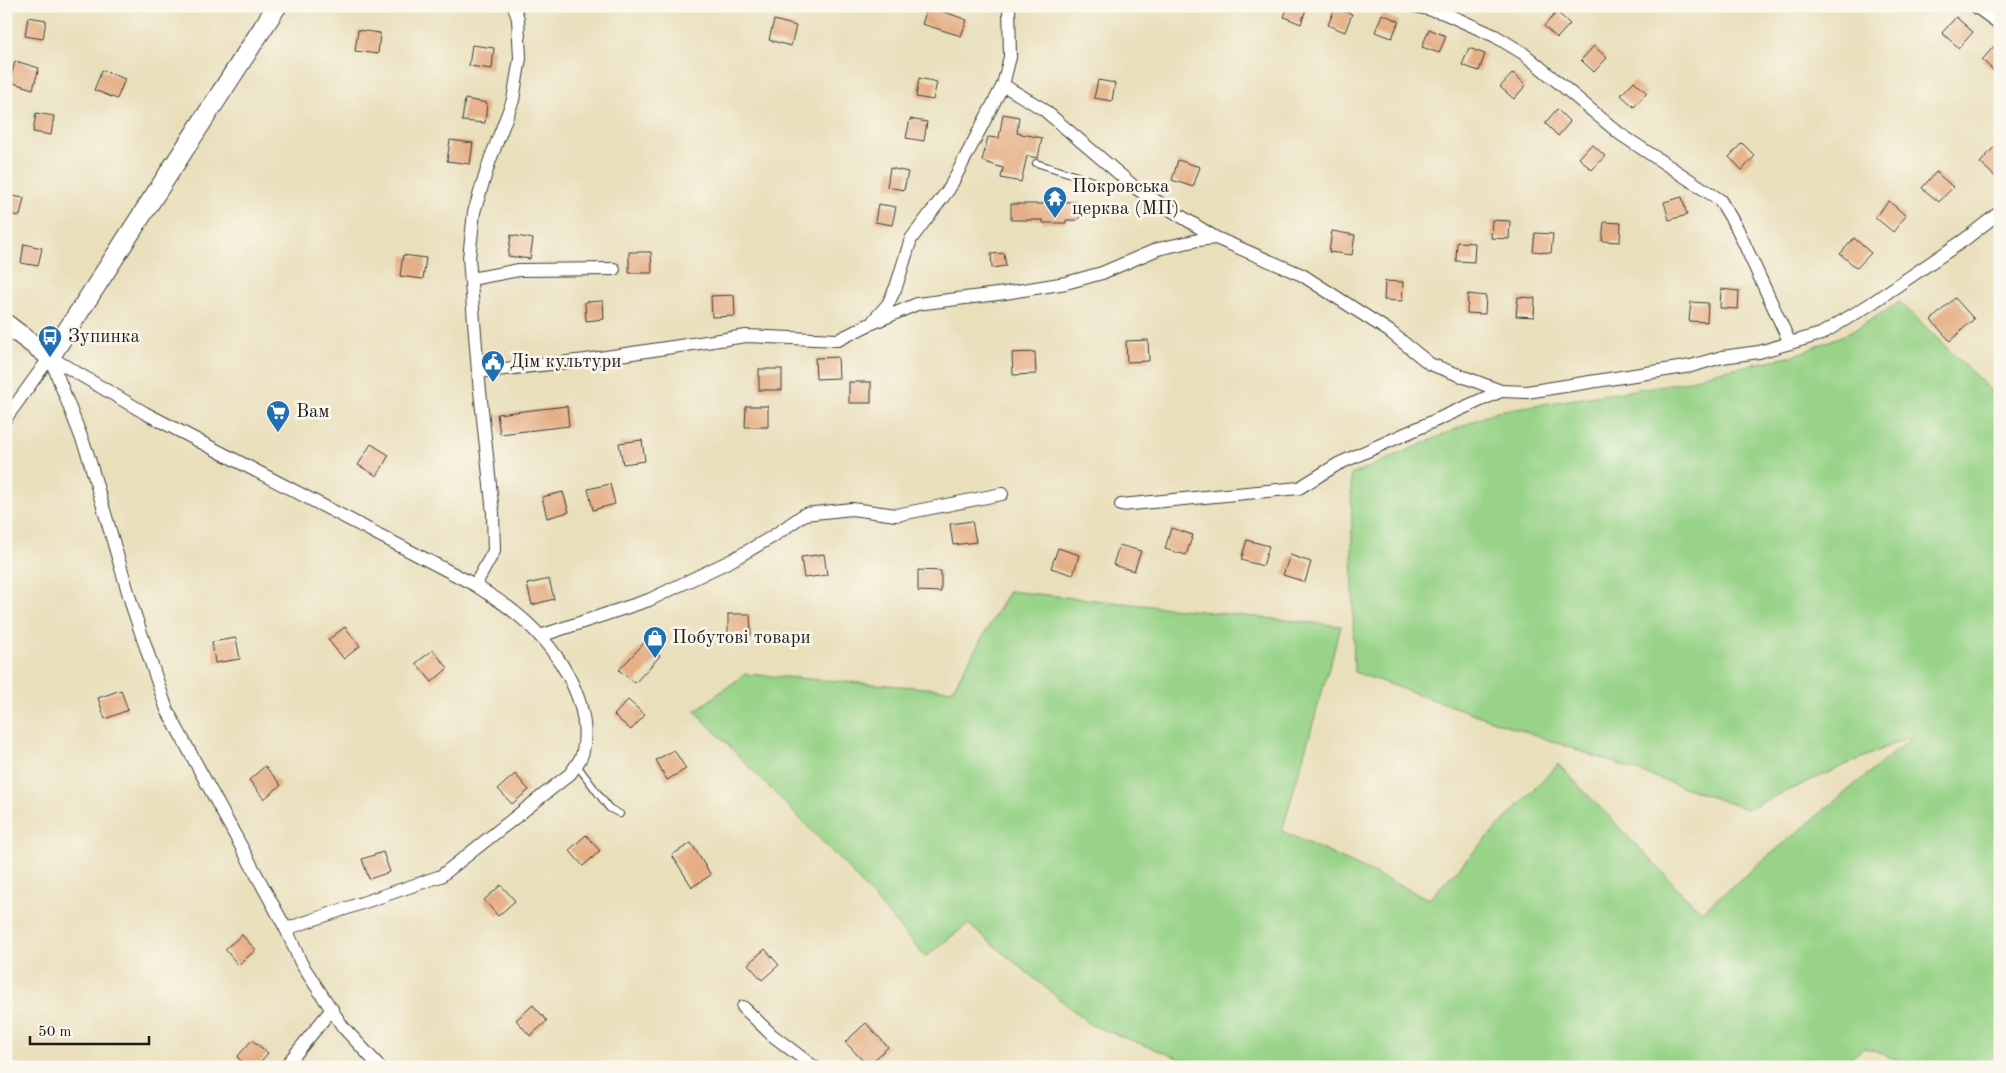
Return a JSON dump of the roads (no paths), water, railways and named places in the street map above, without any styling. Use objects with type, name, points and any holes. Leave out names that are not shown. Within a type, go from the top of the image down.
[{"type":"street","points":[[6,418],[50,357],[277,6]]},
{"type":"street","points":[[475,585],[494,551],[493,514],[478,372],[469,258],[474,212],[490,160],[513,100],[520,58],[518,19],[514,6]]},
{"type":"street","points":[[870,324],[888,304],[896,287],[911,239],[949,189],[1003,85],[1010,57],[1009,6]]},
{"type":"street","points":[[1415,6],[1444,13],[1495,36],[1523,53],[1620,134],[1720,200],[1737,228],[1790,343]]},
{"type":"street","points":[[1975,6],[2000,24]]},
{"type":"street","points":[[1003,85],[1043,109],[1137,189],[1216,238],[1302,276],[1389,330],[1430,364],[1501,391],[1527,392],[1691,366],[1722,357],[1759,352],[1821,334],[1869,305],[1964,240],[2000,212]]},
{"type":"street","points":[[478,372],[586,360],[746,336],[838,340],[917,304],[1066,283],[1102,273],[1158,249],[1216,238]]},
{"type":"street","points":[[471,279],[519,270],[614,269]]},
{"type":"street","points":[[6,324],[50,357],[145,412],[475,585],[514,611],[548,644],[567,673],[579,700],[584,728],[583,753],[570,774],[441,876],[286,929]]},
{"type":"street","points":[[50,357],[87,452],[133,609],[167,710],[286,929],[301,963],[343,1027],[380,1067]]},
{"type":"street","points":[[1121,505],[1299,488],[1338,464],[1501,391]]},
{"type":"street","points":[[540,636],[649,600],[732,560],[772,538],[805,514],[852,509],[896,515],[1002,494]]},
{"type":"street","points":[[743,1007],[772,1035],[814,1067]]},
{"type":"street","points":[[285,1067],[332,1010]]},
{"type":"lane","points":[[1036,164],[1119,189],[1137,189]]},
{"type":"lane","points":[[576,764],[609,808],[620,814]]},
{"type":"place","name":"Покровська церква (МП)","points":[[1055,219]]},
{"type":"place","name":"Зупинка","points":[[50,358]]},
{"type":"place","name":"Дім культури","points":[[493,383]]},
{"type":"place","name":"Вам","points":[[278,433]]},
{"type":"place","name":"Побутові товари","points":[[655,659]]}]
